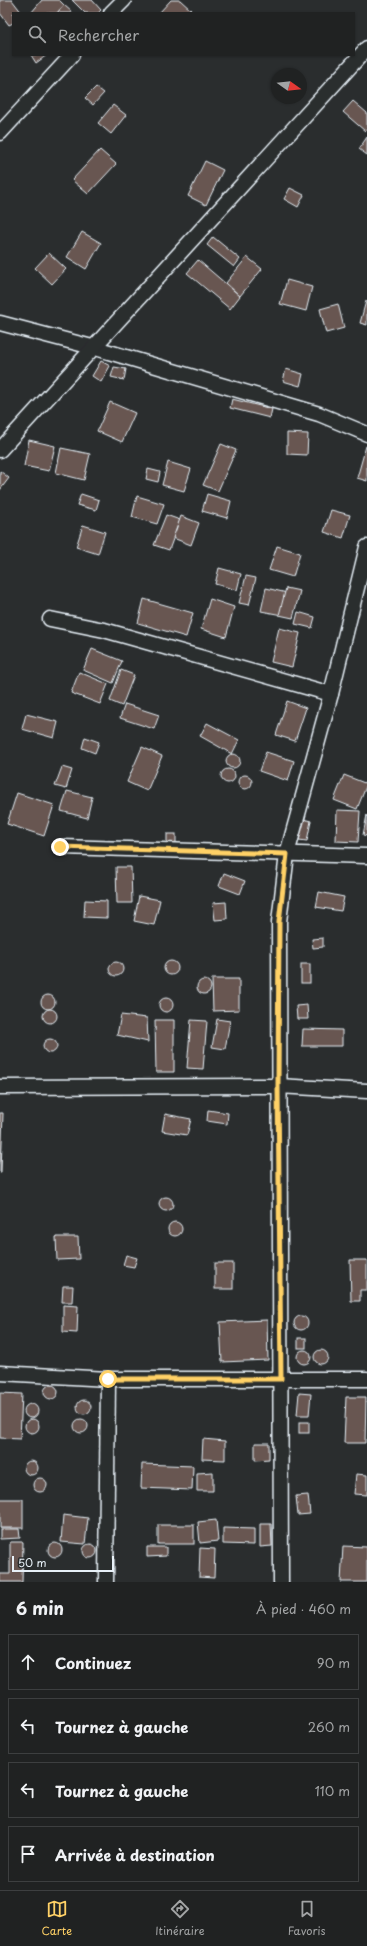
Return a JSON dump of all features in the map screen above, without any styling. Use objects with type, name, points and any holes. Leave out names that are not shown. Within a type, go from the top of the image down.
[{"type":"street","points":[[113,12],[124,0]]},
{"type":"street","points":[[0,450],[92,347],[367,48]]},
{"type":"street","points":[[0,133],[71,56]]},
{"type":"street","points":[[0,322],[92,347],[319,414],[367,434]]},
{"type":"street","points":[[282,1582],[278,1086],[279,922],[287,854],[331,694],[367,548]]},
{"type":"street","points":[[50,619],[104,630],[331,694]]},
{"type":"street","points":[[60,847],[367,856]]},
{"type":"street","points":[[0,1087],[278,1086],[367,1091]]},
{"type":"street","points":[[0,1373],[108,1379],[367,1378]]},
{"type":"street","points":[[106,1582],[108,1379]]},
{"type":"building","points":[[0,0],[12,0],[21,12],[12,12],[12,24],[9,25],[0,13]]},
{"type":"building","points":[[42,0],[59,0],[64,5],[58,12],[32,12]]},
{"type":"building","points":[[72,0],[92,0],[101,10],[99,12],[84,12]]},
{"type":"building","points":[[171,0],[180,0],[191,10],[189,12],[160,12]]},
{"type":"building","points":[[64,5],[72,12],[58,12]]},
{"type":"building","points":[[32,56],[46,56],[36,63]]},
{"type":"building","points":[[96,87],[104,93],[93,105],[85,98]]},
{"type":"building","points":[[353,101],[367,113],[367,128],[365,131],[343,112]]},
{"type":"building","points":[[113,105],[126,115],[111,134],[98,123]]},
{"type":"building","points":[[367,137],[367,155],[359,149]]},
{"type":"building","points":[[100,150],[116,164],[88,194],[72,180]]},
{"type":"building","points":[[205,161],[223,170],[206,205],[188,196]]},
{"type":"building","points":[[290,188],[304,195],[298,207],[284,199]]},
{"type":"building","points":[[82,232],[101,243],[86,269],[67,257]]},
{"type":"building","points":[[213,237],[240,259],[234,267],[207,245]]},
{"type":"building","points":[[49,253],[66,269],[52,284],[35,268]]},
{"type":"building","points":[[247,257],[262,269],[240,296],[226,283]]},
{"type":"building","points":[[198,260],[240,296],[230,309],[187,273]]},
{"type":"building","points":[[287,280],[312,287],[306,311],[280,304]]},
{"type":"building","points":[[367,301],[367,325],[360,323]]},
{"type":"building","points":[[338,304],[344,328],[326,333],[320,309]]},
{"type":"building","points":[[101,361],[110,366],[101,382],[92,376]]},
{"type":"building","points":[[114,367],[126,369],[124,380],[111,377]]},
{"type":"building","points":[[286,369],[303,374],[300,386],[283,381]]},
{"type":"building","points":[[232,399],[272,409],[270,418],[230,408]]},
{"type":"building","points":[[110,402],[135,413],[122,442],[97,431]]},
{"type":"building","points":[[287,433],[308,434],[307,455],[287,454]]},
{"type":"building","points":[[29,440],[55,446],[49,471],[24,466]]},
{"type":"building","points":[[221,444],[236,450],[218,491],[203,485]]},
{"type":"building","points":[[367,446],[367,481],[357,478]]},
{"type":"building","points":[[61,448],[90,454],[84,480],[56,473]]},
{"type":"building","points":[[168,462],[191,469],[184,491],[162,485]]},
{"type":"building","points":[[148,469],[160,472],[158,482],[146,479]]},
{"type":"building","points":[[0,471],[9,478],[0,490]]},
{"type":"building","points":[[81,494],[99,500],[96,510],[77,505]]},
{"type":"building","points":[[207,494],[231,501],[227,518],[202,511]]},
{"type":"building","points":[[137,496],[164,504],[157,524],[132,517]]},
{"type":"building","points":[[331,510],[350,515],[343,538],[324,532]]},
{"type":"building","points":[[166,515],[180,520],[169,550],[154,545]]},
{"type":"building","points":[[181,516],[199,523],[191,545],[173,538]]},
{"type":"building","points":[[83,525],[105,532],[98,554],[76,547]]},
{"type":"building","points":[[277,546],[300,553],[293,577],[269,570]]},
{"type":"building","points":[[219,568],[241,574],[237,590],[215,584]]},
{"type":"building","points":[[246,576],[256,578],[249,605],[239,603]]},
{"type":"building","points":[[266,588],[287,593],[282,615],[261,611]]},
{"type":"building","points":[[286,588],[300,591],[293,618],[279,615]]},
{"type":"building","points":[[144,599],[193,613],[186,637],[138,623]]},
{"type":"building","points":[[210,599],[234,607],[226,637],[201,629]]},
{"type":"building","points":[[298,612],[315,617],[312,628],[295,624]]},
{"type":"building","points":[[279,628],[300,633],[292,667],[271,662]]},
{"type":"building","points":[[92,649],[122,661],[113,683],[83,670]]},
{"type":"building","points":[[121,670],[134,675],[122,706],[110,701]]},
{"type":"building","points":[[79,672],[108,684],[100,704],[71,693]]},
{"type":"building","points":[[287,701],[306,708],[295,741],[276,735]]},
{"type":"building","points":[[125,704],[159,715],[154,729],[120,718]]},
{"type":"building","points":[[26,714],[58,722],[54,738],[22,729]]},
{"type":"building","points":[[207,723],[239,740],[232,754],[200,736]]},
{"type":"building","points":[[85,737],[99,742],[95,753],[82,748]]},
{"type":"building","points":[[142,747],[162,756],[147,791],[127,782]]},
{"type":"building","points":[[266,752],[294,761],[288,781],[259,771]]},
{"type":"building","points":[[233,754],[238,756],[240,761],[238,766],[233,768],[228,766],[226,761],[228,756]]},
{"type":"building","points":[[62,767],[72,770],[66,789],[55,786]]},
{"type":"building","points":[[228,769],[233,771],[235,776],[233,781],[228,783],[223,781],[221,776],[223,771]]},
{"type":"building","points":[[245,775],[250,777],[252,782],[250,787],[245,789],[240,787],[238,782],[240,777]]},
{"type":"building","points":[[344,775],[367,784],[357,809],[334,800]]},
{"type":"building","points":[[67,791],[92,797],[87,818],[61,811]]},
{"type":"building","points":[[17,793],[54,805],[44,836],[7,824]]},
{"type":"building","points":[[337,810],[360,811],[358,842],[336,841]]},
{"type":"building","points":[[367,815],[367,836],[363,835]]},
{"type":"building","points":[[303,819],[311,821],[307,841],[299,840]]},
{"type":"building","points":[[167,834],[176,834],[176,845],[167,845]]},
{"type":"building","points":[[116,867],[131,867],[132,903],[117,903]]},
{"type":"building","points":[[224,873],[245,881],[240,894],[219,886]]},
{"type":"building","points":[[319,892],[344,897],[341,911],[316,907]]},
{"type":"building","points":[[139,896],[160,900],[154,925],[134,921]]},
{"type":"building","points":[[85,900],[107,901],[107,918],[84,917]]},
{"type":"building","points":[[226,902],[227,919],[215,920],[213,903]]},
{"type":"building","points":[[323,938],[323,947],[313,948],[312,939]]},
{"type":"building","points":[[171,961],[176,963],[178,968],[176,973],[171,975],[166,973],[164,968],[166,963]]},
{"type":"building","points":[[116,962],[121,964],[123,969],[121,974],[116,976],[111,974],[109,969],[111,964]]},
{"type":"building","points":[[301,964],[310,964],[310,983],[301,983]]},
{"type":"building","points":[[212,979],[239,979],[239,1010],[213,1011]]},
{"type":"building","points":[[204,980],[209,982],[211,987],[209,992],[204,994],[199,992],[197,987],[199,982]]},
{"type":"building","points":[[48,995],[53,997],[55,1002],[53,1007],[48,1009],[43,1007],[41,1002],[43,997]]},
{"type":"building","points":[[166,998],[171,1000],[173,1005],[171,1010],[166,1012],[161,1010],[159,1005],[161,1000]]},
{"type":"building","points":[[307,1005],[308,1019],[297,1019],[296,1006]]},
{"type":"building","points":[[50,1009],[55,1011],[57,1016],[55,1021],[50,1023],[45,1021],[43,1016],[45,1011]]},
{"type":"building","points":[[121,1015],[147,1018],[148,1042],[117,1035]]},
{"type":"building","points":[[217,1019],[230,1021],[225,1049],[212,1047]]},
{"type":"building","points":[[155,1020],[174,1020],[174,1072],[156,1072]]},
{"type":"building","points":[[191,1020],[207,1021],[203,1069],[187,1068]]},
{"type":"building","points":[[303,1029],[342,1030],[342,1046],[302,1046]]},
{"type":"building","points":[[50,1039],[55,1041],[57,1046],[55,1051],[50,1053],[45,1051],[43,1046],[45,1041]]},
{"type":"building","points":[[208,1110],[228,1113],[227,1124],[207,1121]]},
{"type":"building","points":[[0,1113],[3,1113],[1,1172],[0,1172]]},
{"type":"building","points":[[165,1114],[191,1119],[187,1135],[162,1131]]},
{"type":"building","points":[[166,1197],[171,1199],[173,1204],[171,1209],[166,1211],[161,1209],[159,1204],[161,1199]]},
{"type":"building","points":[[175,1222],[180,1224],[182,1229],[180,1234],[175,1236],[170,1234],[168,1229],[170,1224]]},
{"type":"building","points":[[56,1237],[78,1237],[79,1259],[57,1260]]},
{"type":"building","points":[[126,1255],[137,1258],[134,1267],[123,1265]]},
{"type":"building","points":[[350,1260],[367,1260],[367,1290],[360,1290],[360,1301],[351,1301]]},
{"type":"building","points":[[215,1263],[233,1263],[233,1289],[215,1289]]},
{"type":"building","points":[[63,1286],[73,1286],[72,1302],[62,1302]]},
{"type":"building","points":[[63,1305],[78,1306],[77,1333],[63,1332]]},
{"type":"building","points":[[301,1316],[306,1318],[308,1323],[306,1328],[301,1330],[296,1328],[294,1323],[296,1318]]},
{"type":"building","points":[[267,1320],[268,1360],[222,1362],[220,1322]]},
{"type":"building","points":[[298,1338],[306,1338],[306,1348],[298,1348]]},
{"type":"building","points":[[304,1350],[309,1352],[311,1357],[309,1362],[304,1364],[299,1362],[297,1357],[299,1352]]},
{"type":"building","points":[[321,1350],[326,1352],[328,1357],[326,1362],[321,1364],[316,1362],[314,1357],[316,1352]]},
{"type":"building","points":[[51,1385],[56,1387],[58,1392],[56,1397],[51,1399],[46,1397],[44,1392],[46,1387]]},
{"type":"building","points":[[0,1393],[22,1394],[20,1439],[0,1438]]},
{"type":"building","points":[[299,1393],[311,1394],[309,1415],[297,1415]]},
{"type":"building","points":[[346,1397],[366,1397],[365,1443],[344,1443]]},
{"type":"building","points":[[84,1400],[89,1402],[91,1407],[89,1412],[84,1414],[79,1412],[77,1407],[79,1402]]},
{"type":"building","points":[[31,1404],[36,1406],[38,1411],[36,1416],[31,1418],[26,1416],[24,1411],[26,1406]]},
{"type":"building","points":[[32,1419],[37,1421],[39,1426],[37,1431],[32,1433],[27,1431],[25,1426],[27,1421]]},
{"type":"building","points":[[81,1419],[86,1421],[88,1426],[86,1431],[81,1433],[76,1431],[74,1426],[76,1421]]},
{"type":"building","points":[[299,1422],[309,1422],[309,1433],[299,1433]]},
{"type":"building","points":[[203,1439],[225,1441],[225,1460],[202,1459]]},
{"type":"building","points":[[255,1443],[269,1443],[269,1459],[255,1460]]},
{"type":"building","points":[[31,1461],[36,1463],[38,1468],[36,1473],[31,1475],[26,1473],[24,1468],[26,1463]]},
{"type":"building","points":[[142,1464],[193,1466],[192,1490],[141,1488]]},
{"type":"building","points":[[213,1472],[213,1491],[197,1491],[197,1473]]},
{"type":"building","points":[[356,1474],[367,1475],[367,1495],[354,1494]]},
{"type":"building","points":[[40,1478],[45,1480],[47,1485],[45,1490],[40,1492],[35,1490],[33,1485],[35,1480]]},
{"type":"building","points":[[308,1495],[310,1514],[298,1515],[296,1496]]},
{"type":"building","points":[[0,1499],[23,1499],[23,1528],[0,1528]]},
{"type":"building","points":[[63,1515],[88,1518],[85,1544],[61,1542]]},
{"type":"building","points":[[216,1520],[218,1541],[200,1543],[198,1522]]},
{"type":"building","points":[[260,1524],[271,1524],[272,1546],[260,1547]]},
{"type":"building","points":[[158,1525],[194,1525],[194,1544],[158,1544]]},
{"type":"building","points":[[223,1528],[254,1529],[254,1545],[223,1544]]},
{"type":"building","points":[[0,1529],[19,1529],[20,1538],[0,1539]]},
{"type":"building","points":[[10,1542],[23,1542],[22,1582],[0,1582],[0,1574],[10,1574]]},
{"type":"building","points":[[55,1543],[60,1545],[62,1550],[60,1555],[55,1557],[50,1555],[48,1550],[50,1545]]},
{"type":"building","points":[[90,1544],[95,1546],[97,1551],[95,1556],[90,1558],[85,1556],[83,1551],[85,1546]]},
{"type":"building","points":[[343,1546],[367,1547],[367,1582],[341,1582]]},
{"type":"building","points":[[147,1547],[166,1547],[166,1556],[147,1557]]},
{"type":"building","points":[[200,1548],[215,1549],[214,1578],[199,1577]]},
{"type":"route","points":[[60,847],[287,854],[279,922],[278,1086],[281,1379],[108,1379]]}]
